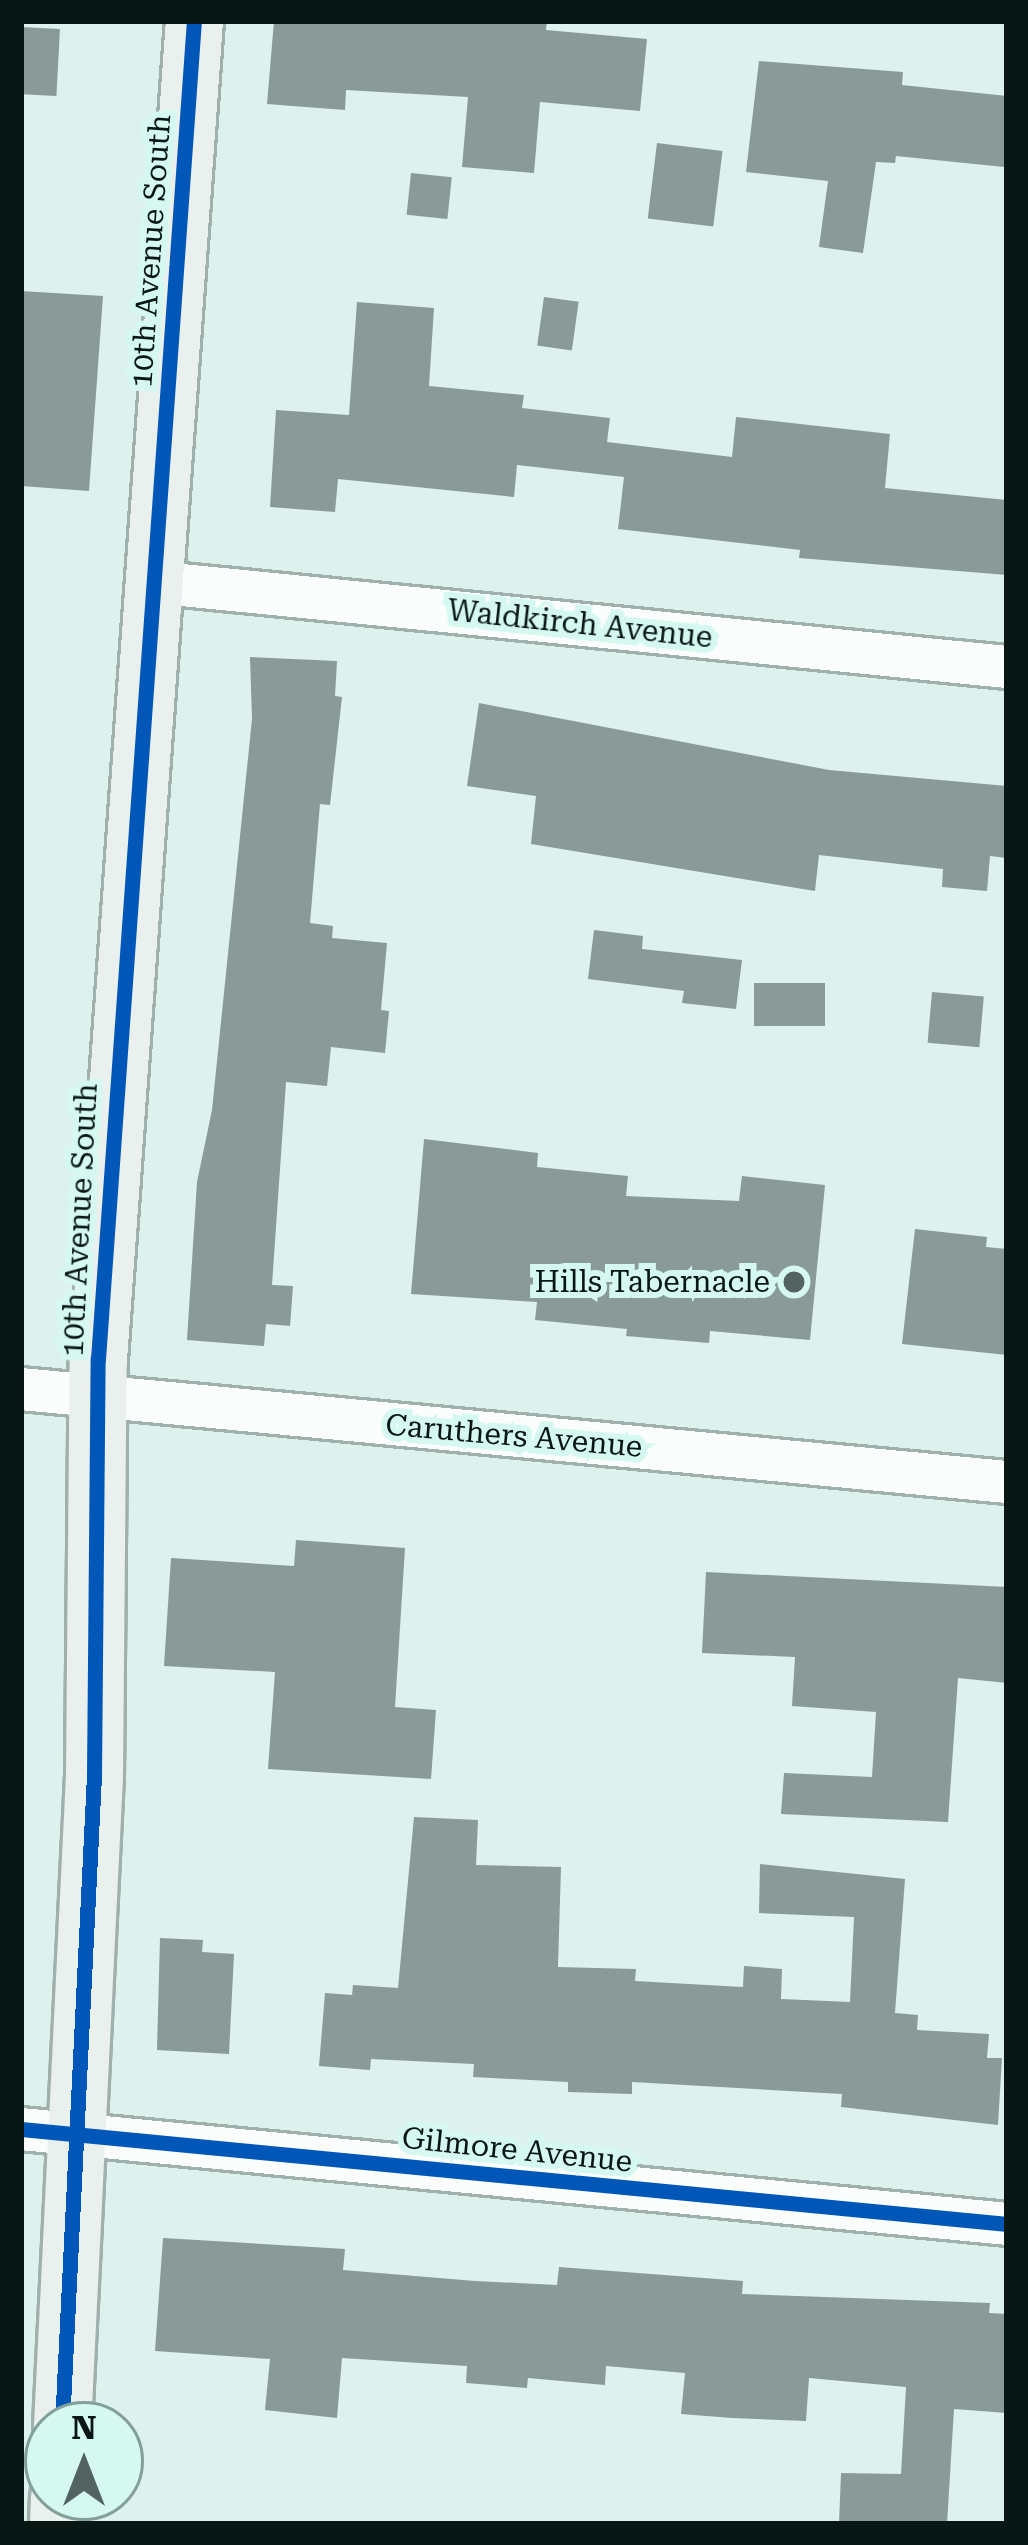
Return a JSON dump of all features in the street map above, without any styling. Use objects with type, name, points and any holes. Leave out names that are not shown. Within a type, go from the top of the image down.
[{"type":"street","name":"10th Avenue South","points":[[61,2401],[49,2132],[94,1776],[100,1396],[127,882],[194,21]]},
{"type":"street","name":"Waldkirch Avenue","points":[[152,582],[1007,667]]},
{"type":"street","name":"Caruthers Avenue","points":[[21,1389],[1007,1482]]},
{"type":"street","name":"Gilmore Avenue","points":[[49,2132],[1007,2224]]},
{"type":"building","points":[[274,21],[547,21],[546,30],[647,39],[640,111],[540,102],[534,173],[462,167],[468,97],[346,90],[345,110],[267,104]]},
{"type":"building","points":[[21,27],[60,29],[56,96],[21,94]]},
{"type":"building","points":[[759,61],[903,72],[902,85],[1007,96],[1004,167],[896,156],[895,163],[876,162],[863,253],[819,247],[828,181],[746,172]]},
{"type":"building","points":[[657,143],[723,151],[713,226],[648,218]]},
{"type":"building","points":[[411,173],[452,177],[447,219],[407,215]]},
{"type":"building","points":[[21,291],[103,296],[89,491],[21,486]]},
{"type":"building","points":[[544,297],[579,302],[572,350],[537,346]]},
{"type":"building","points":[[357,302],[434,308],[429,386],[524,395],[522,408],[610,418],[607,442],[732,457],[736,417],[890,434],[885,488],[1007,500],[1007,575],[799,558],[800,550],[618,529],[624,477],[517,465],[514,497],[338,479],[335,512],[270,507],[276,410],[349,415]]},
{"type":"building","points":[[250,657],[337,661],[335,696],[342,697],[330,805],[320,804],[310,923],[333,926],[332,938],[387,943],[381,1010],[389,1011],[385,1053],[331,1047],[327,1086],[286,1082],[272,1285],[293,1286],[290,1326],[266,1324],[264,1346],[187,1340],[197,1182],[212,1110],[252,719]]},
{"type":"building","points":[[479,703],[829,770],[1007,786],[1007,858],[990,856],[987,891],[942,887],[943,869],[819,855],[815,891],[531,844],[536,796],[467,786]]},
{"type":"building","points":[[594,930],[643,936],[642,949],[742,960],[736,1009],[682,1003],[684,991],[588,979]]},
{"type":"building","points":[[754,983],[825,983],[825,1026],[754,1026]]},
{"type":"building","points":[[932,992],[984,997],[979,1047],[928,1043]]},
{"type":"building","points":[[424,1139],[538,1153],[537,1167],[628,1176],[626,1196],[739,1201],[742,1176],[825,1185],[810,1340],[710,1331],[709,1343],[626,1336],[627,1329],[535,1320],[537,1302],[411,1294]]},
{"type":"building","points":[[915,1229],[987,1237],[986,1247],[1007,1249],[1007,1355],[902,1344]]},
{"type":"building","points":[[296,1540],[405,1548],[395,1707],[436,1710],[431,1779],[268,1769],[275,1672],[164,1666],[171,1558],[294,1566]]},
{"type":"building","points":[[706,1572],[1007,1587],[1007,1683],[958,1678],[948,1822],[781,1814],[784,1773],[872,1777],[876,1712],[792,1706],[795,1657],[702,1653]]},
{"type":"building","points":[[414,1817],[478,1820],[476,1865],[561,1867],[558,1967],[636,1969],[635,1981],[743,1987],[744,1966],[782,1969],[781,1999],[850,2002],[854,1917],[759,1913],[760,1864],[905,1879],[895,2013],[918,2015],[917,2030],[989,2034],[987,2058],[1002,2058],[998,2125],[841,2107],[842,2094],[632,2082],[632,2094],[568,2092],[568,2082],[473,2077],[474,2064],[371,2059],[370,2070],[319,2066],[325,1993],[352,1995],[353,1985],[398,1988]]},
{"type":"building","points":[[160,1938],[203,1940],[202,1952],[234,1954],[229,2054],[157,2050]]},
{"type":"building","points":[[163,2238],[345,2249],[343,2270],[475,2281],[557,2285],[559,2267],[743,2281],[742,2294],[990,2303],[989,2313],[1007,2314],[1007,2413],[954,2409],[947,2524],[839,2524],[841,2473],[901,2474],[906,2387],[809,2378],[806,2421],[732,2418],[681,2414],[685,2373],[606,2366],[605,2385],[528,2378],[527,2388],[466,2383],[467,2366],[342,2358],[337,2418],[265,2410],[270,2359],[155,2351]]},
{"type":"cycle path","points":[[63,2401],[94,1776],[98,1359],[194,21]]},
{"type":"cycle path","points":[[21,2129],[1007,2224]]},
{"type":"place","name":"Hills Tabernacle","points":[[794,1282]]}]
